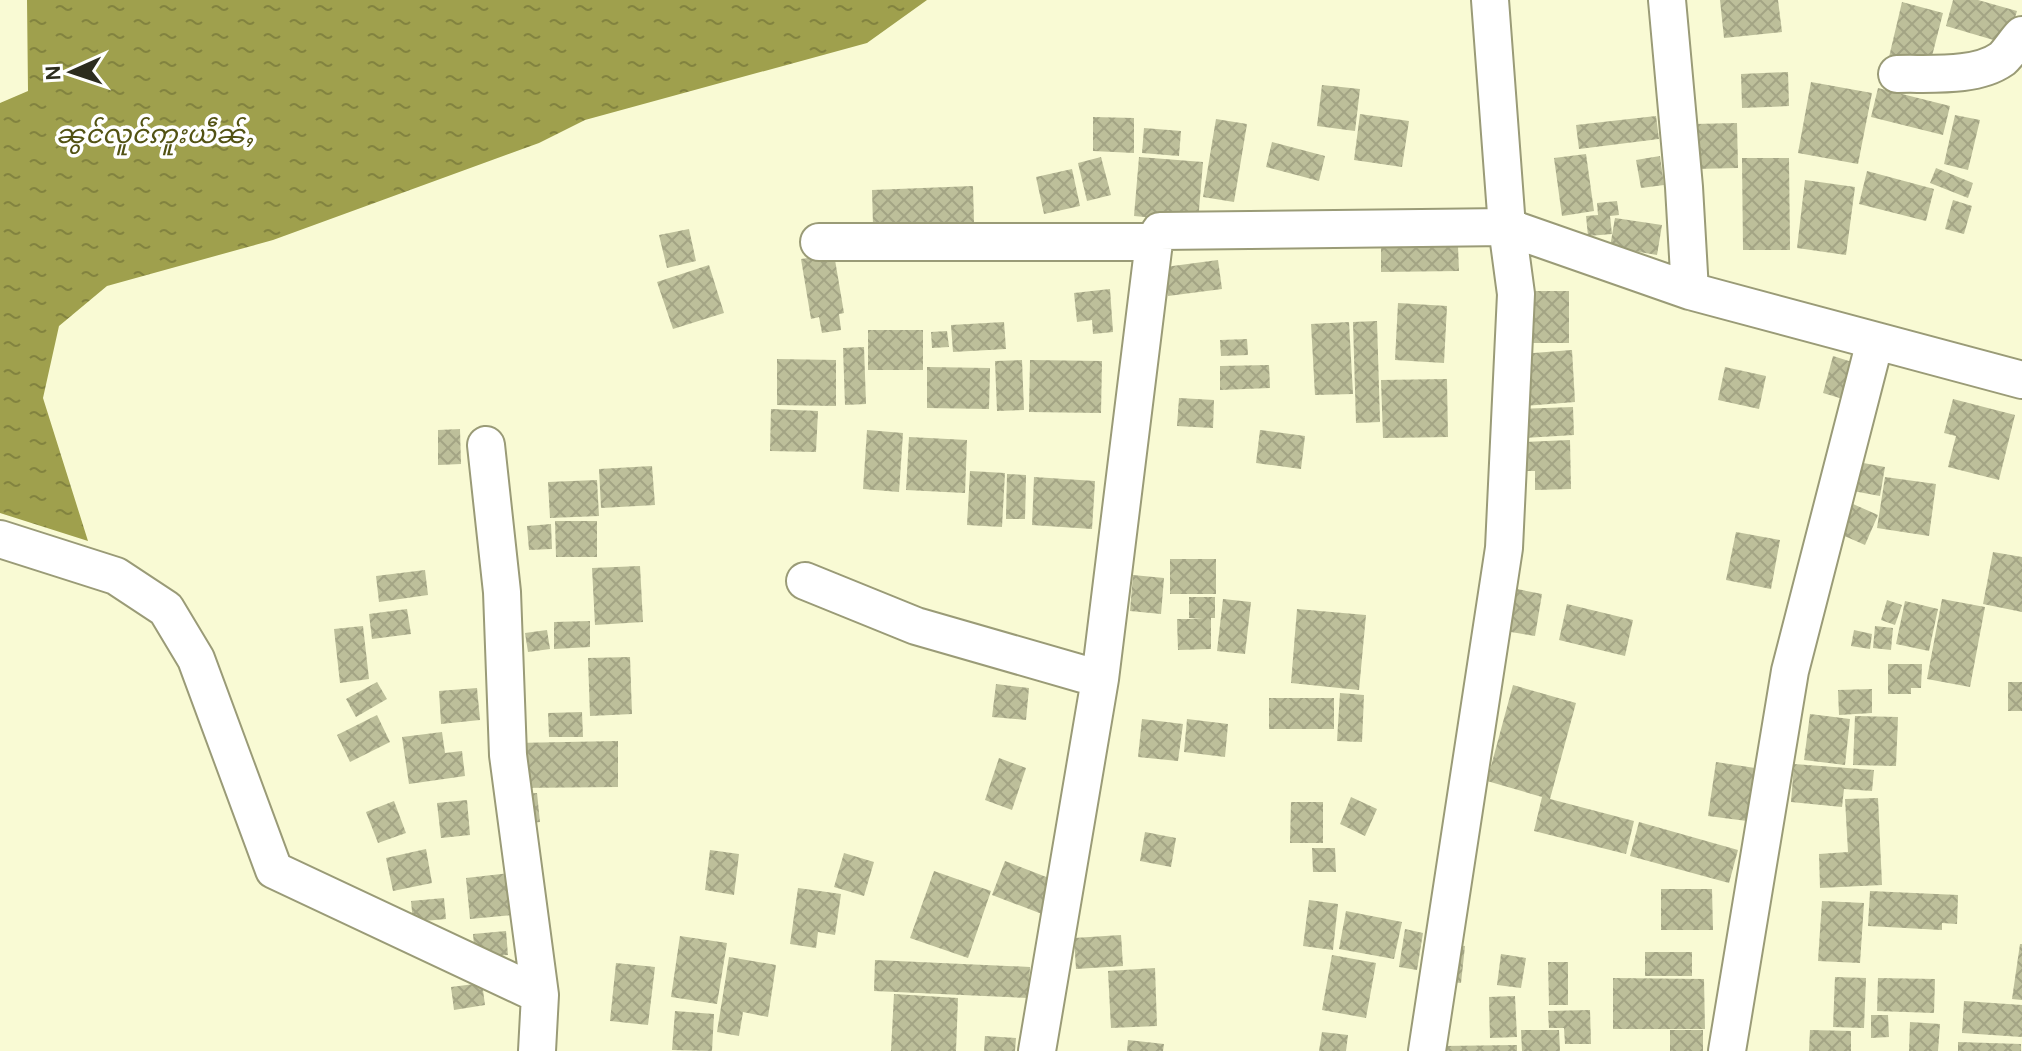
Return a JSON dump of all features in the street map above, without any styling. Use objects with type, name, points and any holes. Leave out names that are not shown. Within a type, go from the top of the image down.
[{"type":"street","points":[[1427,1051],[1504,548],[1516,294],[1507,227],[1490,0]]},
{"type":"street","points":[[1667,0],[1690,291]]},
{"type":"street","points":[[1897,74],[1946,73],[1988,67],[2005,57],[2022,35]]},
{"type":"street","points":[[1037,1051],[1100,679],[1154,242],[1160,231],[1507,227],[1690,291],[2022,380]]},
{"type":"street","points":[[819,242],[1154,242]]},
{"type":"street","points":[[1727,1051],[1790,671],[1875,341]]},
{"type":"street","points":[[486,445],[502,592],[508,755],[540,995],[537,1051]]},
{"type":"street","points":[[0,539],[116,576],[166,609],[196,659],[274,870],[540,995]]},
{"type":"street","points":[[805,581],[916,626],[1100,679]]},
{"type":"water","name":"ၼွင်လူင်ဢူးယဵၼ်ႇ","points":[[27,0],[927,0],[867,43],[585,120],[539,143],[273,240],[107,286],[59,326],[43,398],[88,541],[0,513],[0,103],[28,91]]},
{"type":"building","points":[[1720,0],[1778,0],[1782,32],[1724,38]]},
{"type":"building","points":[[1953,0],[1978,0],[2017,11],[2007,44],[1946,26]]},
{"type":"building","points":[[1902,2],[1943,13],[1929,68],[1889,57]]},
{"type":"building","points":[[1788,72],[1789,106],[1742,108],[1741,74]]},
{"type":"building","points":[[1811,82],[1872,93],[1858,164],[1798,153]]},
{"type":"building","points":[[1322,85],[1360,89],[1355,131],[1317,126]]},
{"type":"building","points":[[1878,88],[1950,106],[1943,135],[1871,117]]},
{"type":"building","points":[[1360,114],[1409,121],[1402,167],[1354,160]]},
{"type":"building","points":[[1955,115],[1980,120],[1968,170],[1944,164]]},
{"type":"building","points":[[1656,116],[1659,139],[1579,149],[1576,125]]},
{"type":"building","points":[[1093,117],[1134,118],[1134,153],[1093,151]]},
{"type":"building","points":[[1216,119],[1247,124],[1234,202],[1203,197]]},
{"type":"building","points":[[1737,123],[1738,168],[1695,169],[1694,124]]},
{"type":"building","points":[[1144,128],[1181,131],[1179,156],[1142,153]]},
{"type":"building","points":[[1272,142],[1325,156],[1319,181],[1266,167]]},
{"type":"building","points":[[1586,154],[1594,211],[1562,216],[1554,158]]},
{"type":"building","points":[[1660,156],[1664,185],[1641,188],[1636,160]]},
{"type":"building","points":[[1101,157],[1111,195],[1087,201],[1078,163]]},
{"type":"building","points":[[1139,157],[1203,162],[1198,222],[1134,216]]},
{"type":"building","points":[[1742,158],[1789,158],[1790,250],[1743,250]]},
{"type":"building","points":[[1936,168],[1973,183],[1968,198],[1930,183]]},
{"type":"building","points":[[1072,169],[1080,206],[1044,214],[1036,177]]},
{"type":"building","points":[[1867,171],[1934,189],[1926,221],[1859,204]]},
{"type":"building","points":[[1805,180],[1855,187],[1846,255],[1797,248]]},
{"type":"building","points":[[973,186],[974,222],[873,226],[872,190]]},
{"type":"building","points":[[1953,200],[1972,206],[1964,234],[1945,229]]},
{"type":"building","points":[[1617,201],[1619,215],[1610,216],[1612,234],[1588,236],[1586,216],[1598,215],[1597,203]]},
{"type":"building","points":[[1615,218],[1662,225],[1657,255],[1610,247]]},
{"type":"building","points":[[689,229],[696,261],[667,268],[659,235]]},
{"type":"building","points":[[1381,246],[1458,246],[1459,271],[1381,272]]},
{"type":"building","points":[[834,254],[844,313],[839,314],[841,330],[822,333],[819,317],[811,319],[801,259]]},
{"type":"building","points":[[1218,260],[1222,289],[1168,296],[1165,267]]},
{"type":"building","points":[[709,265],[724,313],[673,329],[657,282]]},
{"type":"building","points":[[1110,289],[1113,332],[1093,334],[1092,320],[1077,322],[1074,293]]},
{"type":"building","points":[[1524,291],[1569,291],[1569,343],[1524,343]]},
{"type":"building","points":[[1398,303],[1447,306],[1444,363],[1395,360]]},
{"type":"building","points":[[1377,321],[1380,422],[1356,423],[1353,322]]},
{"type":"building","points":[[1004,322],[1006,349],[953,352],[951,325]]},
{"type":"building","points":[[1349,322],[1353,394],[1315,395],[1311,324]]},
{"type":"building","points":[[868,330],[923,330],[923,370],[868,370]]},
{"type":"building","points":[[947,331],[949,347],[932,348],[931,332]]},
{"type":"building","points":[[1247,339],[1248,355],[1221,356],[1220,340]]},
{"type":"building","points":[[864,347],[866,404],[845,405],[843,348]]},
{"type":"building","points":[[1572,350],[1575,402],[1524,406],[1520,354]]},
{"type":"building","points":[[1833,356],[1852,362],[1843,399],[1823,393]]},
{"type":"building","points":[[777,359],[836,360],[836,406],[777,405]]},
{"type":"building","points":[[1022,360],[1024,410],[997,411],[995,361]]},
{"type":"building","points":[[1030,360],[1102,361],[1101,413],[1029,412]]},
{"type":"building","points":[[1269,365],[1270,388],[1220,390],[1220,366]]},
{"type":"building","points":[[927,367],[990,368],[989,409],[927,408]]},
{"type":"building","points":[[1725,367],[1766,376],[1759,409],[1718,400]]},
{"type":"building","points":[[1447,379],[1448,437],[1383,438],[1381,380]]},
{"type":"building","points":[[1179,398],[1214,400],[1213,428],[1177,426]]},
{"type":"building","points":[[1953,399],[2015,415],[1999,480],[1948,467],[1956,436],[1944,433]]},
{"type":"building","points":[[1573,407],[1574,435],[1522,438],[1520,409]]},
{"type":"building","points":[[771,409],[818,411],[816,452],[770,451]]},
{"type":"building","points":[[460,429],[461,464],[438,465],[438,430]]},
{"type":"building","points":[[867,430],[903,433],[899,492],[863,489]]},
{"type":"building","points":[[1260,430],[1305,436],[1301,469],[1256,463]]},
{"type":"building","points":[[909,437],[967,440],[965,493],[906,490]]},
{"type":"building","points":[[1570,440],[1571,489],[1535,490],[1535,471],[1523,471],[1522,442]]},
{"type":"building","points":[[1858,462],[1885,467],[1880,496],[1853,491]]},
{"type":"building","points":[[652,466],[655,505],[601,508],[599,469]]},
{"type":"building","points":[[970,471],[1005,473],[1002,527],[967,525]]},
{"type":"building","points":[[1007,474],[1026,475],[1025,519],[1006,519]]},
{"type":"building","points":[[1034,477],[1095,481],[1092,529],[1032,525]]},
{"type":"building","points":[[1885,477],[1936,484],[1929,536],[1877,528]]},
{"type":"building","points":[[597,480],[599,516],[550,518],[548,482]]},
{"type":"building","points":[[1853,504],[1878,515],[1865,545],[1840,534]]},
{"type":"building","points":[[555,521],[597,521],[597,557],[556,557]]},
{"type":"building","points":[[551,524],[552,549],[529,550],[527,526]]},
{"type":"building","points":[[1736,532],[1780,540],[1771,589],[1726,580]]},
{"type":"building","points":[[1993,552],[2022,557],[2022,612],[1983,604]]},
{"type":"building","points":[[1170,559],[1216,559],[1216,594],[1170,594]]},
{"type":"building","points":[[640,566],[643,622],[595,625],[592,568]]},
{"type":"building","points":[[425,570],[428,595],[379,602],[376,576]]},
{"type":"building","points":[[1133,575],[1164,578],[1161,614],[1130,611]]},
{"type":"building","points":[[1512,588],[1542,594],[1535,636],[1505,631]]},
{"type":"building","points":[[1189,597],[1215,597],[1211,649],[1178,650],[1177,619],[1203,619],[1189,618]]},
{"type":"building","points":[[1223,599],[1251,602],[1245,654],[1217,651]]},
{"type":"building","points":[[1942,599],[1985,607],[1970,687],[1927,679]]},
{"type":"building","points":[[1887,600],[1902,605],[1895,625],[1881,620]]},
{"type":"building","points":[[1905,601],[1938,609],[1929,651],[1896,644]]},
{"type":"building","points":[[1567,604],[1633,620],[1625,656],[1559,640]]},
{"type":"building","points":[[407,609],[411,634],[372,639],[369,614]]},
{"type":"building","points":[[1297,609],[1366,615],[1359,690],[1291,683]]},
{"type":"building","points":[[590,621],[590,647],[554,649],[554,622]]},
{"type":"building","points":[[363,626],[369,679],[340,683],[334,629]]},
{"type":"building","points":[[1875,626],[1893,628],[1891,650],[1873,648]]},
{"type":"building","points":[[547,630],[550,649],[528,652],[525,633]]},
{"type":"building","points":[[1854,630],[1872,634],[1870,649],[1851,646]]},
{"type":"building","points":[[630,657],[632,714],[590,716],[588,658]]},
{"type":"building","points":[[1888,664],[1922,664],[1921,688],[1911,688],[1911,694],[1888,694]]},
{"type":"building","points":[[377,682],[387,699],[356,717],[346,699]]},
{"type":"building","points":[[2008,682],[2022,682],[2022,711],[2008,711]]},
{"type":"building","points":[[996,684],[1029,688],[1026,720],[992,717]]},
{"type":"building","points":[[1513,685],[1576,703],[1550,799],[1634,821],[1626,854],[1534,831],[1542,797],[1487,781]]},
{"type":"building","points":[[477,688],[480,720],[441,724],[439,691]]},
{"type":"building","points":[[1872,689],[1872,713],[1839,715],[1838,690]]},
{"type":"building","points":[[1340,693],[1364,695],[1362,742],[1337,741]]},
{"type":"building","points":[[1269,698],[1334,698],[1334,729],[1269,729]]},
{"type":"building","points":[[582,712],[583,737],[549,737],[548,713]]},
{"type":"building","points":[[1810,714],[1850,719],[1845,765],[1804,760]]},
{"type":"building","points":[[377,715],[390,742],[350,762],[337,735]]},
{"type":"building","points":[[1855,716],[1898,717],[1896,766],[1853,765]]},
{"type":"building","points":[[1142,719],[1183,724],[1178,761],[1138,757]]},
{"type":"building","points":[[1187,719],[1228,724],[1225,757],[1184,752]]},
{"type":"building","points":[[442,732],[445,753],[462,751],[465,776],[409,784],[402,737]]},
{"type":"building","points":[[618,741],[618,787],[516,788],[515,743]]},
{"type":"building","points":[[999,758],[1026,768],[1012,810],[985,800]]},
{"type":"building","points":[[1716,762],[1755,768],[1747,821],[1708,816]]},
{"type":"building","points":[[1794,764],[1874,770],[1872,791],[1844,789],[1842,807],[1791,802]]},
{"type":"building","points":[[537,793],[540,822],[522,824],[519,794]]},
{"type":"building","points":[[1351,797],[1377,809],[1365,836],[1340,824]]},
{"type":"building","points":[[1878,798],[1882,885],[1820,888],[1819,854],[1848,852],[1845,799]]},
{"type":"building","points":[[467,800],[470,835],[441,838],[437,803]]},
{"type":"building","points":[[394,801],[406,833],[378,843],[366,812]]},
{"type":"building","points":[[1291,802],[1323,802],[1323,843],[1290,843]]},
{"type":"building","points":[[1639,822],[1738,850],[1729,883],[1630,856]]},
{"type":"building","points":[[1145,832],[1176,838],[1171,867],[1140,861]]},
{"type":"building","points":[[1312,848],[1335,848],[1336,872],[1313,872]]},
{"type":"building","points":[[426,849],[432,883],[393,891],[386,858]]},
{"type":"building","points":[[710,850],[739,854],[734,895],[705,890]]},
{"type":"building","points":[[844,853],[874,862],[864,896],[834,887]]},
{"type":"building","points":[[1005,861],[1054,880],[1042,914],[992,895]]},
{"type":"building","points":[[934,871],[991,891],[968,958],[910,938]]},
{"type":"building","points":[[510,873],[514,915],[470,919],[466,878]]},
{"type":"building","points":[[798,888],[841,894],[835,935],[818,932],[816,948],[790,944]]},
{"type":"building","points":[[1661,889],[1712,889],[1713,930],[1661,930]]},
{"type":"building","points":[[1870,891],[1958,895],[1957,924],[1942,923],[1942,930],[1868,926]]},
{"type":"building","points":[[444,898],[446,919],[413,922],[411,901]]},
{"type":"building","points":[[1309,900],[1338,904],[1333,950],[1303,946]]},
{"type":"building","points":[[1822,901],[1864,903],[1860,963],[1818,961]]},
{"type":"building","points":[[1346,911],[1402,922],[1394,959],[1339,949]]},
{"type":"building","points":[[1405,929],[1423,933],[1417,970],[1399,967]]},
{"type":"building","points":[[506,931],[508,955],[475,957],[473,934]]},
{"type":"building","points":[[1121,935],[1123,966],[1076,969],[1074,938]]},
{"type":"building","points":[[680,936],[727,943],[717,1004],[671,997]]},
{"type":"building","points":[[1446,944],[1465,946],[1461,983],[1442,981]]},
{"type":"building","points":[[2022,944],[2022,1000],[2012,999]]},
{"type":"building","points":[[1645,952],[1692,952],[1692,976],[1645,976]]},
{"type":"building","points":[[1501,954],[1526,958],[1521,988],[1497,985]]},
{"type":"building","points":[[1332,955],[1376,963],[1366,1018],[1322,1010]]},
{"type":"building","points":[[729,957],[776,965],[768,1017],[743,1012],[739,1036],[717,1032]]},
{"type":"building","points":[[875,960],[1030,967],[1028,998],[874,991]]},
{"type":"building","points":[[1548,962],[1568,962],[1568,1005],[1549,1005]]},
{"type":"building","points":[[616,963],[655,967],[648,1025],[610,1021]]},
{"type":"building","points":[[1155,968],[1157,1026],[1111,1028],[1108,971]]},
{"type":"building","points":[[1835,977],[1866,978],[1864,1028],[1833,1027]]},
{"type":"building","points":[[1613,978],[1704,979],[1705,1029],[1613,1029]]},
{"type":"building","points":[[1878,978],[1935,979],[1934,1013],[1877,1011]]},
{"type":"building","points":[[482,983],[485,1005],[454,1010],[451,987]]},
{"type":"building","points":[[894,994],[958,998],[956,1051],[891,1051]]},
{"type":"building","points":[[1515,996],[1517,1037],[1490,1038],[1489,997]]},
{"type":"building","points":[[1964,1001],[2022,1005],[2022,1037],[1962,1033]]},
{"type":"building","points":[[1590,1010],[1591,1044],[1565,1044],[1564,1028],[1549,1028],[1548,1011]]},
{"type":"building","points":[[675,1011],[714,1014],[712,1051],[672,1050]]},
{"type":"building","points":[[1871,1015],[1888,1015],[1889,1037],[1871,1038]]},
{"type":"building","points":[[1910,1022],[1940,1024],[1938,1051],[1909,1051]]},
{"type":"building","points":[[1521,1030],[1559,1030],[1560,1051],[1522,1051]]},
{"type":"building","points":[[1670,1030],[1703,1030],[1703,1051],[1670,1051]]},
{"type":"building","points":[[1810,1030],[1851,1031],[1851,1051],[1809,1051]]},
{"type":"building","points":[[1322,1032],[1348,1035],[1346,1051],[1319,1051]]},
{"type":"building","points":[[985,1036],[1016,1038],[1015,1051],[984,1051]]},
{"type":"building","points":[[1128,1040],[1164,1044],[1163,1051],[1127,1051]]},
{"type":"building","points":[[1958,1042],[2021,1044],[2021,1051],[1958,1051]]},
{"type":"building","points":[[1517,1045],[1517,1051],[1443,1051],[1443,1046]]}]
